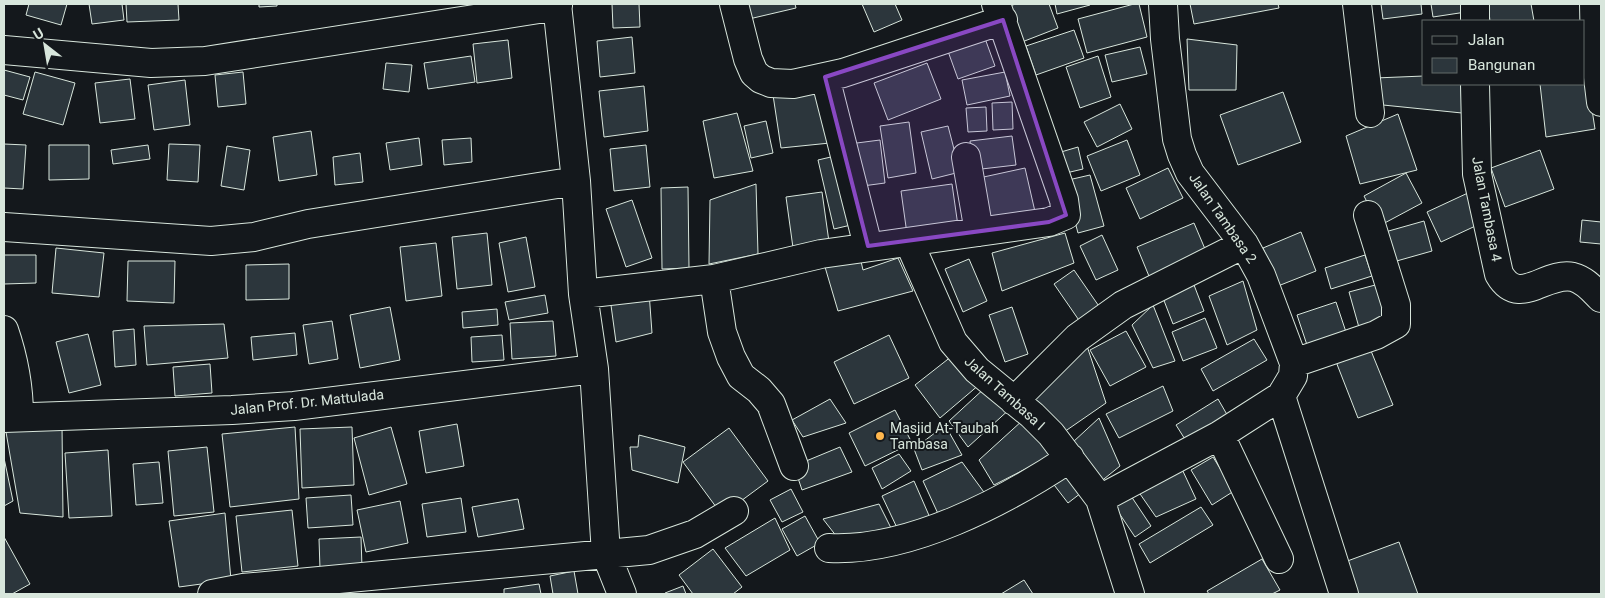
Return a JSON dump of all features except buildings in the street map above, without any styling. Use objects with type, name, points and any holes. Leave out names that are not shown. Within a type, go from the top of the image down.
[{"type":"street","points":[[582,294],[714,279],[822,254],[868,246],[1049,222],[1066,215],[1064,200],[999,12],[825,77],[793,84],[771,83],[760,79],[754,73],[748,59],[734,4]]},
{"type":"street","name":"Jalan Tambasa 2","points":[[1163,4],[1165,40],[1177,139],[1182,155],[1190,173],[1244,244],[1261,275],[1294,363]]},
{"type":"street","points":[[1357,4],[1370,113]]},
{"type":"street","points":[[1475,4],[1475,20]]},
{"type":"street","points":[[1594,4],[1595,52],[1601,102]]},
{"type":"street","points":[[4,50],[152,63],[204,61],[558,5],[576,181],[582,294],[594,369],[606,554],[622,594]]},
{"type":"street","points":[[825,77],[868,246]]},
{"type":"street","name":"Jalan Tambasa 4","points":[[1475,85],[1477,174],[1499,274],[1505,284],[1513,289],[1572,277],[1584,282],[1601,298]]},
{"type":"street","points":[[966,157],[979,232]]},
{"type":"street","points":[[4,227],[211,241],[254,236],[308,224],[576,181]]},
{"type":"street","points":[[1100,499],[1220,435],[1281,396],[1293,376],[1294,363],[1376,335],[1396,324],[1396,305],[1368,215]]},
{"type":"street","name":"Jalan Tambasa I","points":[[909,242],[952,342],[977,370],[1032,415],[1070,458],[1100,499],[1130,594]]},
{"type":"street","points":[[1014,401],[1077,338],[1123,305],[1244,244]]},
{"type":"street","points":[[714,279],[722,332],[731,357],[741,376],[759,390],[771,404],[794,466]]},
{"type":"street","points":[[4,330],[19,384],[12,417]]},
{"type":"street","name":"Jalan Prof. Dr. Mattulada","points":[[12,417],[276,407],[594,369]]},
{"type":"street","points":[[1281,396],[1344,594]]},
{"type":"street","points":[[1220,435],[1279,559]]},
{"type":"street","points":[[829,548],[854,549],[874,547],[936,528],[986,506],[1042,476],[1070,458]]},
{"type":"street","points":[[212,594],[243,588],[649,550],[695,534],[734,511]]},
{"type":"highlighted area","points":[[1003,20],[1066,215],[1049,222],[868,246],[825,77]]},
{"type":"place","name":"Masjid At-Taubah Tambasa","points":[[880,436]]}]
